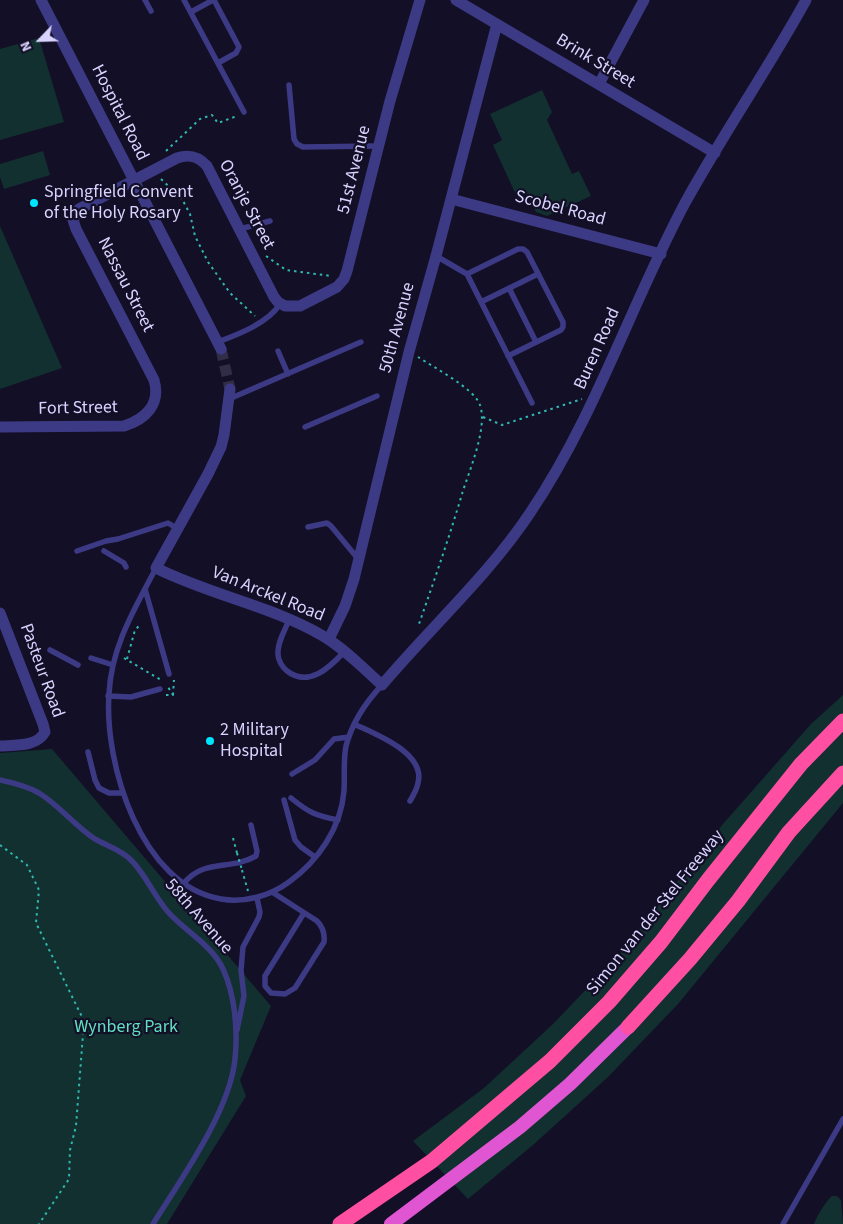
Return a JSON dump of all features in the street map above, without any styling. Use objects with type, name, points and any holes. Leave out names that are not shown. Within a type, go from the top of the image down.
[{"type":"highway","name":"Simon van der Stel Freeway","points":[[340,1224],[432,1161],[556,1055],[609,1002],[662,942],[708,880],[802,764],[843,721]]},
{"type":"highway","points":[[391,1224],[520,1127],[570,1084],[628,1027],[690,960],[738,901],[789,832],[843,773]]},
{"type":"street","name":"Hospital Road","points":[[41,0],[220,346]]},
{"type":"street","name":"51st Avenue","points":[[337,287],[346,275],[390,101],[420,0]]},
{"type":"street","name":"Brink Street","points":[[456,0],[715,153]]},
{"type":"street","points":[[599,84],[644,0]]},
{"type":"street","name":"Buren Road","points":[[382,685],[479,578],[529,515],[572,444],[597,396],[614,353],[685,204],[806,0]]},
{"type":"street","name":"50th Avenue","points":[[329,640],[345,606],[359,560],[409,352],[497,24]]},
{"type":"street","name":"Oranje Street","points":[[134,180],[182,156],[194,156],[203,162],[210,171],[275,299],[280,304]]},
{"type":"street","name":"Nassau Street","points":[[134,180],[79,209],[73,220],[154,380],[156,396],[151,409]]},
{"type":"street","name":"Scobel Road","points":[[451,199],[660,254]]},
{"type":"street","points":[[280,304],[290,307],[300,306],[337,287]]},
{"type":"street","points":[[156,568],[221,447],[229,394]]},
{"type":"street","name":"Fort Street","points":[[0,427],[124,426],[138,420],[151,409]]},
{"type":"street","name":"Van Arckel Road","points":[[156,568],[182,580],[289,620],[329,640],[382,685]]},
{"type":"street","name":"Pasteur Road","points":[[0,613],[45,732],[42,738],[29,744],[0,746]]},
{"type":"lane","points":[[145,0],[151,11]]},
{"type":"lane","points":[[184,0],[244,112]]},
{"type":"lane","points":[[191,12],[214,0],[239,47],[236,53],[218,63]]},
{"type":"lane","points":[[289,85],[293,136],[297,144],[303,147],[378,146]]},
{"type":"lane","points":[[240,229],[270,221]]},
{"type":"lane","points":[[467,274],[521,248],[527,252],[563,324],[560,330],[508,356]]},
{"type":"lane","points":[[436,256],[467,274],[532,403]]},
{"type":"lane","points":[[481,302],[538,274]]},
{"type":"lane","points":[[509,288],[536,342]]},
{"type":"lane","points":[[220,346],[270,316],[280,304]]},
{"type":"lane","points":[[229,394],[288,374],[361,342]]},
{"type":"lane","points":[[278,351],[288,374]]},
{"type":"lane","points":[[305,427],[377,396]]},
{"type":"lane","points":[[77,551],[168,523],[178,529]]},
{"type":"lane","points":[[308,527],[327,523],[359,560]]},
{"type":"lane","points":[[118,539],[104,553],[124,563],[126,567]]},
{"type":"lane","points":[[156,568],[130,617],[113,665],[108,696],[110,737],[122,793],[140,832],[170,872],[194,890],[218,898],[240,900],[257,898],[289,882],[316,857],[338,820],[343,801],[344,756],[349,737],[354,724],[367,703],[382,685]]},
{"type":"lane","points":[[145,589],[168,674]]},
{"type":"lane","points":[[289,620],[278,654],[283,666],[292,674],[304,677],[321,673],[332,666],[344,652]]},
{"type":"lane","points":[[50,650],[78,665]]},
{"type":"lane","points":[[91,658],[113,665]]},
{"type":"lane","points":[[108,696],[131,697],[160,689]]},
{"type":"lane","points":[[354,724],[404,751],[412,759],[417,768],[419,779],[410,801]]},
{"type":"lane","points":[[292,774],[315,760],[334,739],[349,737]]},
{"type":"lane","points":[[88,752],[99,788],[109,793],[122,793]]},
{"type":"lane","name":"58th Avenue","points":[[0,780],[20,784],[39,793],[95,838],[121,852],[131,860],[168,912],[215,956],[230,986],[236,1034],[235,1059],[231,1079],[208,1134],[153,1224]]},
{"type":"lane","points":[[291,798],[310,813],[338,820]]},
{"type":"lane","points":[[284,800],[295,840],[301,847],[316,857]]},
{"type":"lane","points":[[184,884],[191,875],[199,870],[228,865],[256,856],[257,851],[251,825]]},
{"type":"lane","points":[[272,892],[304,912],[320,924],[324,932],[324,942],[295,988],[285,994],[271,993],[265,986],[265,976],[304,912]]},
{"type":"lane","points":[[236,1034],[244,996],[241,970],[243,947],[260,912],[257,898]]},
{"type":"lane","points":[[783,1224],[843,1119]]},
{"type":"path","points":[[168,163],[165,155],[166,149],[200,119],[212,115],[218,123],[244,112]]},
{"type":"path","points":[[156,169],[160,178],[182,199],[190,214],[195,236],[208,262],[230,293],[260,322]]},
{"type":"path","points":[[256,260],[265,255],[286,270],[330,275],[337,287]]},
{"type":"path","points":[[409,352],[469,390],[480,404],[482,417],[478,444],[419,624],[427,635]]},
{"type":"path","points":[[482,417],[502,425],[574,401],[597,396]]},
{"type":"path","points":[[127,659],[135,630],[141,624]]},
{"type":"path","points":[[233,838],[248,891]]},
{"type":"path","points":[[0,845],[27,864],[39,890],[36,923],[84,1021],[77,1117],[70,1150],[69,1179],[46,1210],[39,1224]]},
{"type":"green space","points":[[39,38],[64,122],[0,140],[0,49]]},
{"type":"green space","points":[[542,90],[552,112],[547,120],[572,174],[579,171],[591,196],[547,216],[536,212],[528,195],[518,199],[493,145],[502,140],[490,114]]},
{"type":"green space","points":[[43,151],[50,175],[4,189],[0,177],[0,164]]},
{"type":"green space","points":[[0,226],[62,368],[0,389]]},
{"type":"green space","points":[[843,695],[843,803],[678,1004],[608,1077],[533,1145],[468,1199],[413,1141],[484,1088],[553,1024],[618,956],[723,824],[811,724]]},
{"type":"green space","name":"Wynberg Park","points":[[52,749],[271,1006],[240,1080],[246,1096],[167,1224],[0,1224],[0,753]]},
{"type":"green space","points":[[832,1196],[837,1196],[841,1200],[843,1224],[814,1224],[827,1201]]},
{"type":"tunnel","points":[[221,349],[230,389]]},
{"type":"place","name":"Springfield Convent of the Holy Rosary","points":[[34,203]]},
{"type":"place","name":"2 Military Hospital","points":[[210,741]]}]
